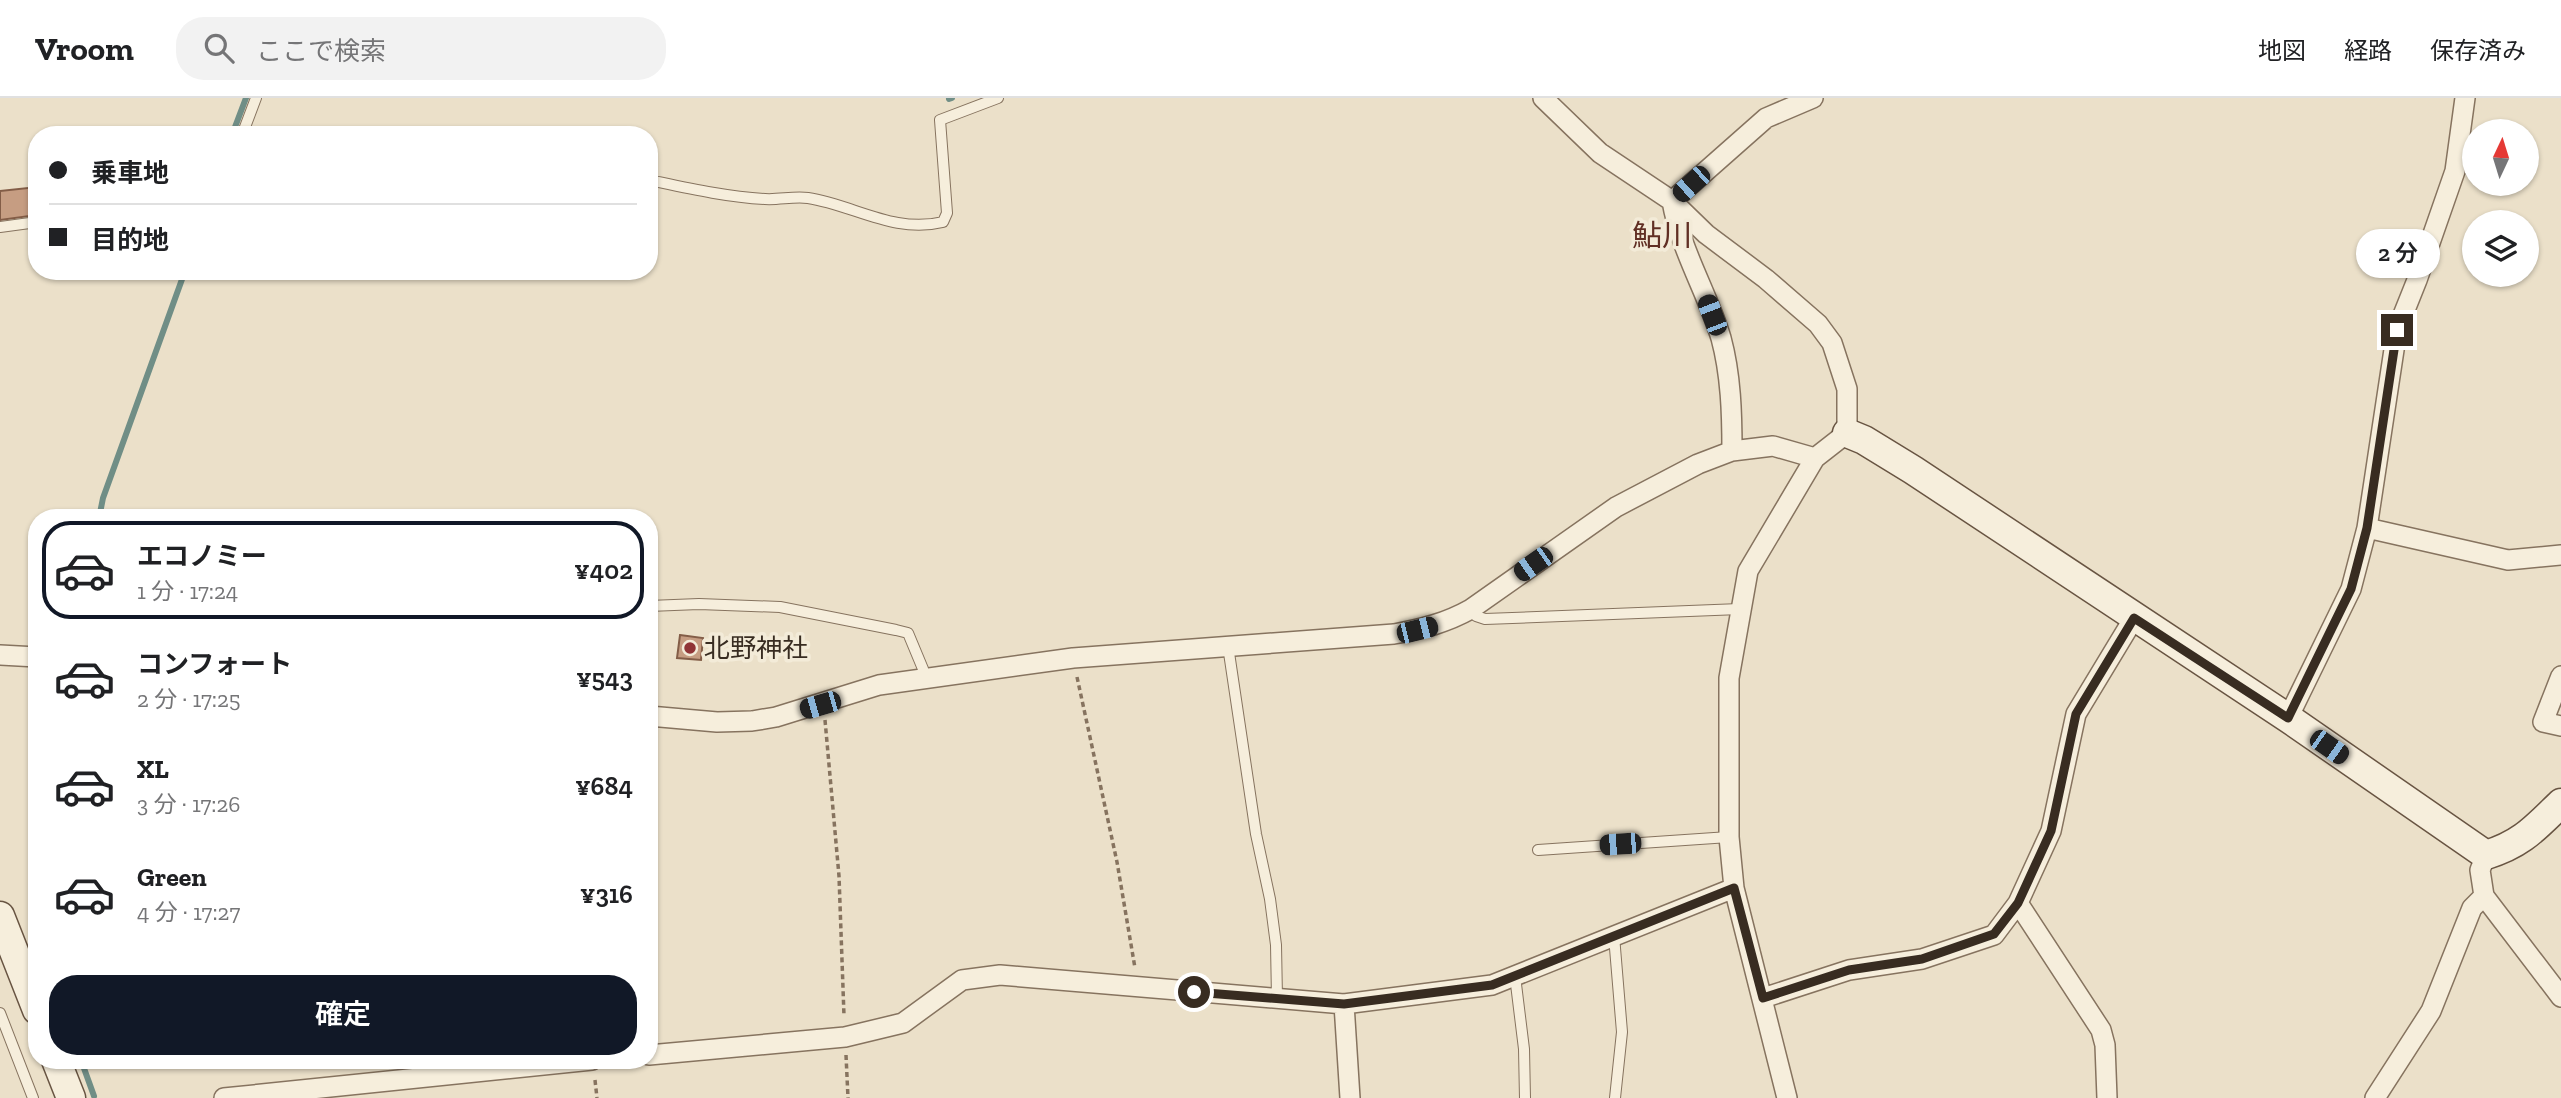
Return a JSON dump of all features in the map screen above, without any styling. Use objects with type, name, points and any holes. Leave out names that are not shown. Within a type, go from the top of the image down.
[{"type":"street","points":[[1543,98],[1600,153],[1672,201],[1706,234],[1766,279],[1818,324],[1832,343],[1847,389],[1847,433]]},
{"type":"street","points":[[1672,201],[1766,118],[1813,98]]},
{"type":"street","points":[[2288,718],[2351,589],[2367,528],[2397,330],[2455,171],[2465,98]]},
{"type":"street","points":[[1672,201],[1675,222],[1721,338],[1730,383],[1732,451]]},
{"type":"street","points":[[1787,1098],[1734,888],[1729,837],[1729,678],[1748,571],[1815,458],[1847,433]]},
{"type":"street","points":[[1847,433],[1864,440],[1913,470],[2288,718],[2486,855]]},
{"type":"street","points":[[658,717],[717,722],[752,721],[776,718],[879,685],[1073,658],[1394,634],[1436,626],[1471,609],[1616,507],[1698,464],[1732,451],[1773,446],[1815,458]]},
{"type":"street","points":[[2367,528],[2508,560],[2561,555]]},
{"type":"street","points":[[1763,998],[1849,970],[1922,959],[1994,934],[2018,903],[2051,831],[2076,714],[2134,618]]},
{"type":"street","points":[[0,654],[28,656]]},
{"type":"street","points":[[2561,676],[2543,722],[2561,726]]},
{"type":"street","points":[[2486,855],[2510,848],[2561,803]]},
{"type":"street","points":[[2486,855],[2480,870],[2484,896],[2561,997]]},
{"type":"street","points":[[658,1054],[845,1037],[903,1023],[962,980],[1000,975],[1344,1004],[1492,985],[1734,888]]},
{"type":"street","points":[[2375,1098],[2431,1011],[2472,908],[2484,896]]},
{"type":"street","points":[[2018,903],[2101,1030],[2105,1045],[2107,1098]]},
{"type":"street","points":[[0,916],[28,987]]},
{"type":"street","points":[[1344,1004],[1350,1098]]},
{"type":"street","points":[[60,1069],[71,1098]]},
{"type":"street","points":[[224,1098],[505,1069]]},
{"type":"lane","points":[[248,126],[256,98]]},
{"type":"lane","points":[[658,182],[701,191],[765,199],[805,198],[910,226],[943,222],[947,214],[940,120],[998,98]]},
{"type":"lane","points":[[0,227],[28,223]]},
{"type":"lane","points":[[658,606],[780,607],[896,630],[908,634],[925,680]]},
{"type":"lane","points":[[1471,609],[1476,616],[1485,619],[1740,609]]},
{"type":"lane","points":[[1228,645],[1256,834],[1273,922],[1277,999]]},
{"type":"lane","points":[[1538,850],[1729,837]]},
{"type":"lane","points":[[1614,936],[1622,1032],[1615,1098]]},
{"type":"lane","points":[[1515,976],[1524,1049],[1525,1098]]},
{"type":"lane","points":[[0,1013],[33,1098]]},
{"type":"path","points":[[1073,658],[1117,862],[1138,987]]},
{"type":"path","points":[[820,705],[825,718],[839,876],[848,1098]]},
{"type":"building","points":[[28,188],[28,216],[0,220],[0,191]]},
{"type":"building","name":"北野神社","points":[[680,635],[703,638],[701,660],[677,658]]},
{"type":"waterway","points":[[235,126],[246,98]]},
{"type":"waterway","points":[[101,509],[182,280]]},
{"type":"waterway","points":[[84,1069],[94,1096]]},
{"type":"place","name":"北野神社","points":[[690,648]]},
{"type":"district","name":"鮎川","points":[[1662,236]]},
{"type":"route","points":[[1194,992],[1344,1004],[1492,985],[1734,888],[1763,998],[1849,970],[1922,959],[1994,934],[2018,903],[2051,831],[2076,714],[2134,618],[2288,718],[2351,589],[2367,528],[2397,330]]}]
